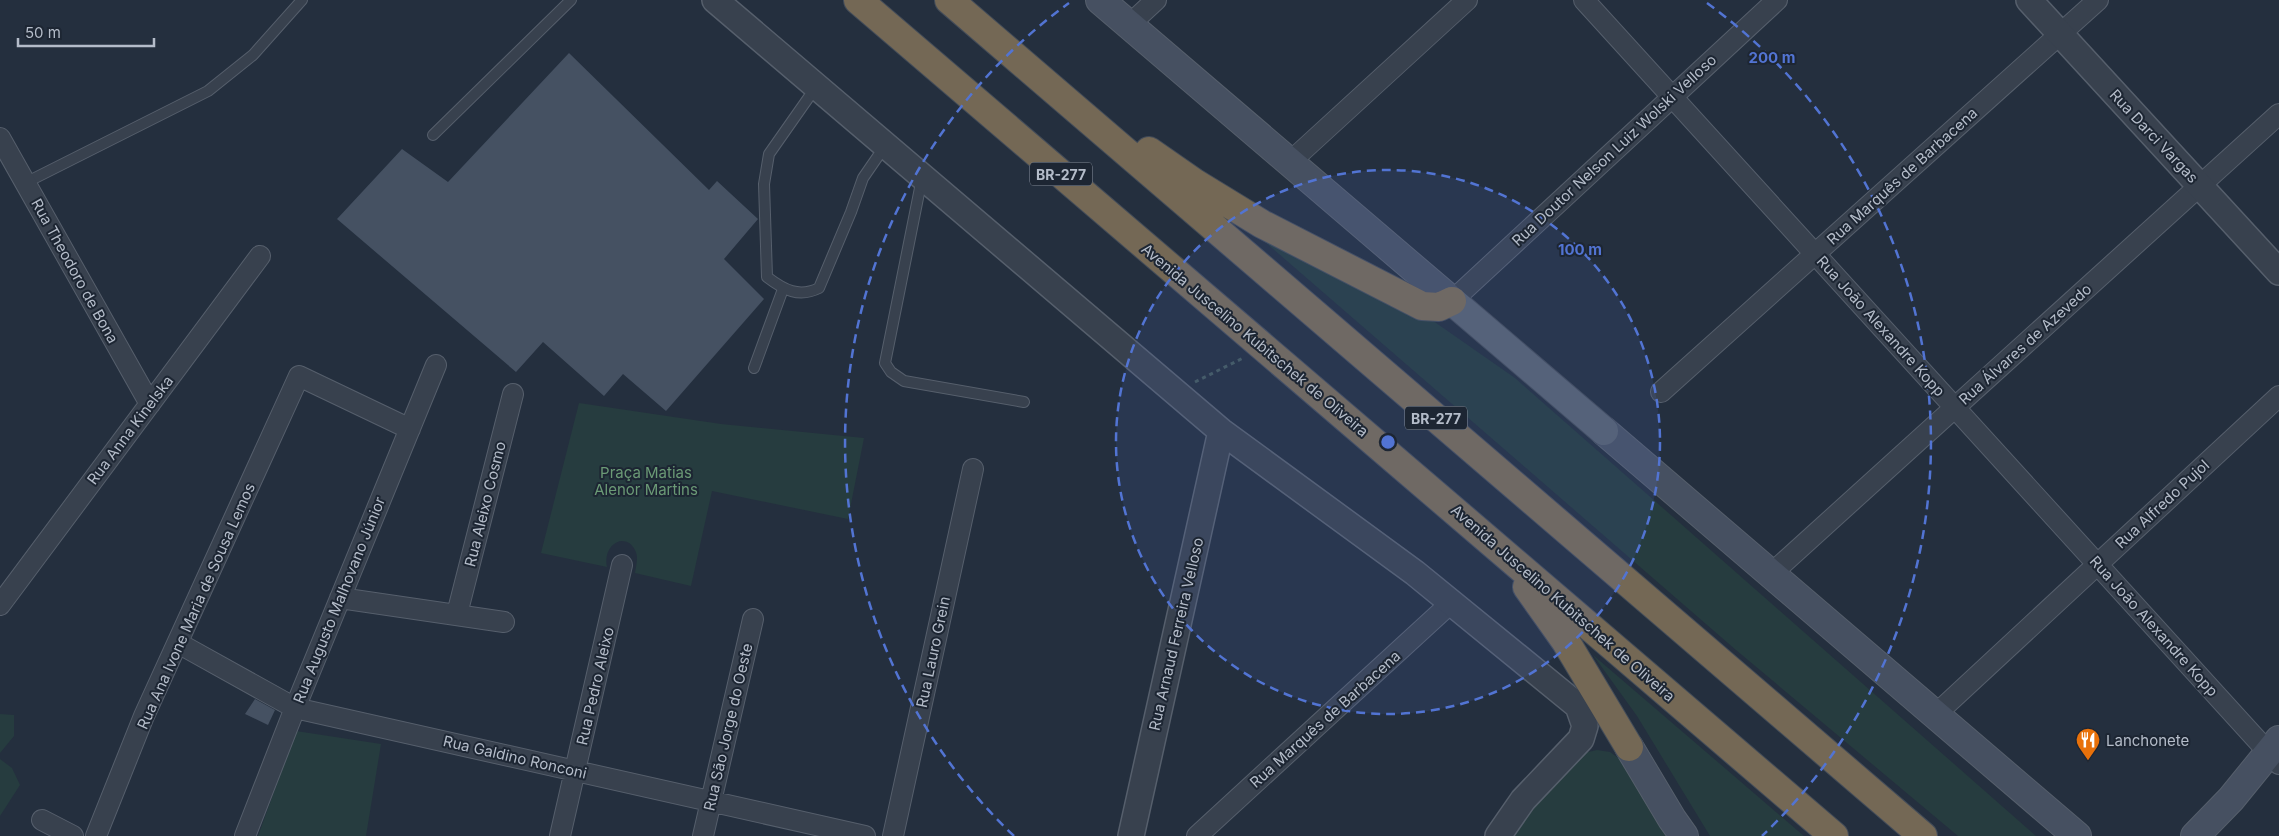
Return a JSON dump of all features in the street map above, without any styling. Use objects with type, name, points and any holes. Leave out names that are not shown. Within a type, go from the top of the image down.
[{"type":"highway","name":"Avenida Juscelino Kubitschek de Oliveira","points":[[858,0],[1834,836]]},
{"type":"highway","name":"BR-277","points":[[949,0],[1922,836]]},
{"type":"highway","points":[[1025,64],[1196,183],[1262,224],[1422,306],[1439,307],[1452,301]]},
{"type":"highway","points":[[1496,545],[1556,626],[1629,747]]},
{"type":"main road","points":[[1100,0],[2077,836]]},
{"type":"main road","points":[[1629,747],[1684,836]]},
{"type":"main road","points":[[2195,836],[2276,752]]},
{"type":"street","points":[[715,0],[735,10],[816,87],[1222,431],[1381,547],[1452,602],[1578,706],[1585,726],[1582,739],[1523,800],[1498,836]]},
{"type":"street","points":[[1129,25],[1156,0]]},
{"type":"street","points":[[1290,162],[1467,0]]},
{"type":"street","name":"Rua João Alexandre Kopp","points":[[1584,0],[2098,564],[2145,620],[2276,752]]},
{"type":"street","name":"Rua Doutor Nelson Luiz Wolski Velloso","points":[[1452,301],[1777,0]]},
{"type":"street","name":"Rua Darci Vargas","points":[[2029,0],[2279,272]]},
{"type":"street","name":"Rua Marquês de Barbacena","points":[[1661,392],[2098,0]]},
{"type":"street","name":"Rua Álvares de Azevedo","points":[[1771,574],[2279,114]]},
{"type":"street","name":"Rua Theodoro de Bona","points":[[0,138],[150,404]]},
{"type":"street","name":"Rua Anna Kinelska","points":[[0,605],[260,256]]},
{"type":"street","name":"Rua Augusto Malhovano Júnior","points":[[245,836],[294,708],[436,365]]},
{"type":"street","name":"Rua Ana Ivone Maria de Sousa Lemos","points":[[96,836],[144,716],[299,376],[410,429]]},
{"type":"street","name":"Rua Aleixo Cosmo","points":[[457,614],[513,394]]},
{"type":"street","name":"Rua Alfredo Pujol","points":[[1935,715],[2279,396]]},
{"type":"street","name":"Rua Arnaud Ferreira Velloso","points":[[1131,836],[1222,431]]},
{"type":"street","name":"Rua Lauro Grein","points":[[893,836],[973,469]]},
{"type":"street","name":"Rua Pedro Aleixo","points":[[560,836],[622,565]]},
{"type":"street","points":[[340,598],[504,622]]},
{"type":"street","name":"Rua Marquês de Barbacena","points":[[1197,836],[1452,602]]},
{"type":"street","name":"Rua São Jorge do Oeste","points":[[703,836],[754,619]]},
{"type":"street","name":"Rua Galdino Ronconi","points":[[178,643],[294,708],[865,836]]},
{"type":"street","points":[[42,820],[73,836]]},
{"type":"lane","points":[[25,183],[208,91],[253,55],[302,0]]},
{"type":"lane","points":[[434,135],[571,0]]},
{"type":"lane","points":[[816,87],[769,154],[764,184],[768,277],[783,289],[808,294],[819,288],[863,178],[885,146]]},
{"type":"lane","points":[[922,177],[885,363],[891,372],[904,381],[1024,402]]},
{"type":"lane","points":[[754,368],[783,289]]},
{"type":"path","points":[[1176,392],[1264,348]]},
{"type":"green space","points":[[1257,235],[1429,318],[1515,378],[2036,836],[1958,836],[1736,650]]},
{"type":"green space","name":"Praça Matias Alenor Martins","points":[[579,403],[721,424],[864,438],[848,519],[712,491],[691,586],[635,573],[637,556],[631,544],[626,542],[620,541],[611,547],[606,559],[607,567],[541,553]]},
{"type":"green space","points":[[1593,655],[1804,836],[1710,836],[1637,716]]},
{"type":"green space","points":[[0,714],[14,715],[14,736],[0,753]]},
{"type":"green space","points":[[296,731],[381,744],[366,836],[258,836]]},
{"type":"green space","points":[[1597,750],[1610,752],[1628,765],[1671,836],[1509,836],[1523,815],[1584,753]]},
{"type":"green space","points":[[0,759],[12,768],[20,785],[0,816]]},
{"type":"building","points":[[569,53],[709,190],[717,181],[758,219],[724,259],[764,299],[666,411],[623,374],[604,396],[543,342],[516,372],[337,219],[402,149],[448,182]]},
{"type":"building","points":[[255,699],[275,710],[268,725],[245,714]]},
{"type":"place","name":"Lanchonete","points":[[2088,761]]}]
